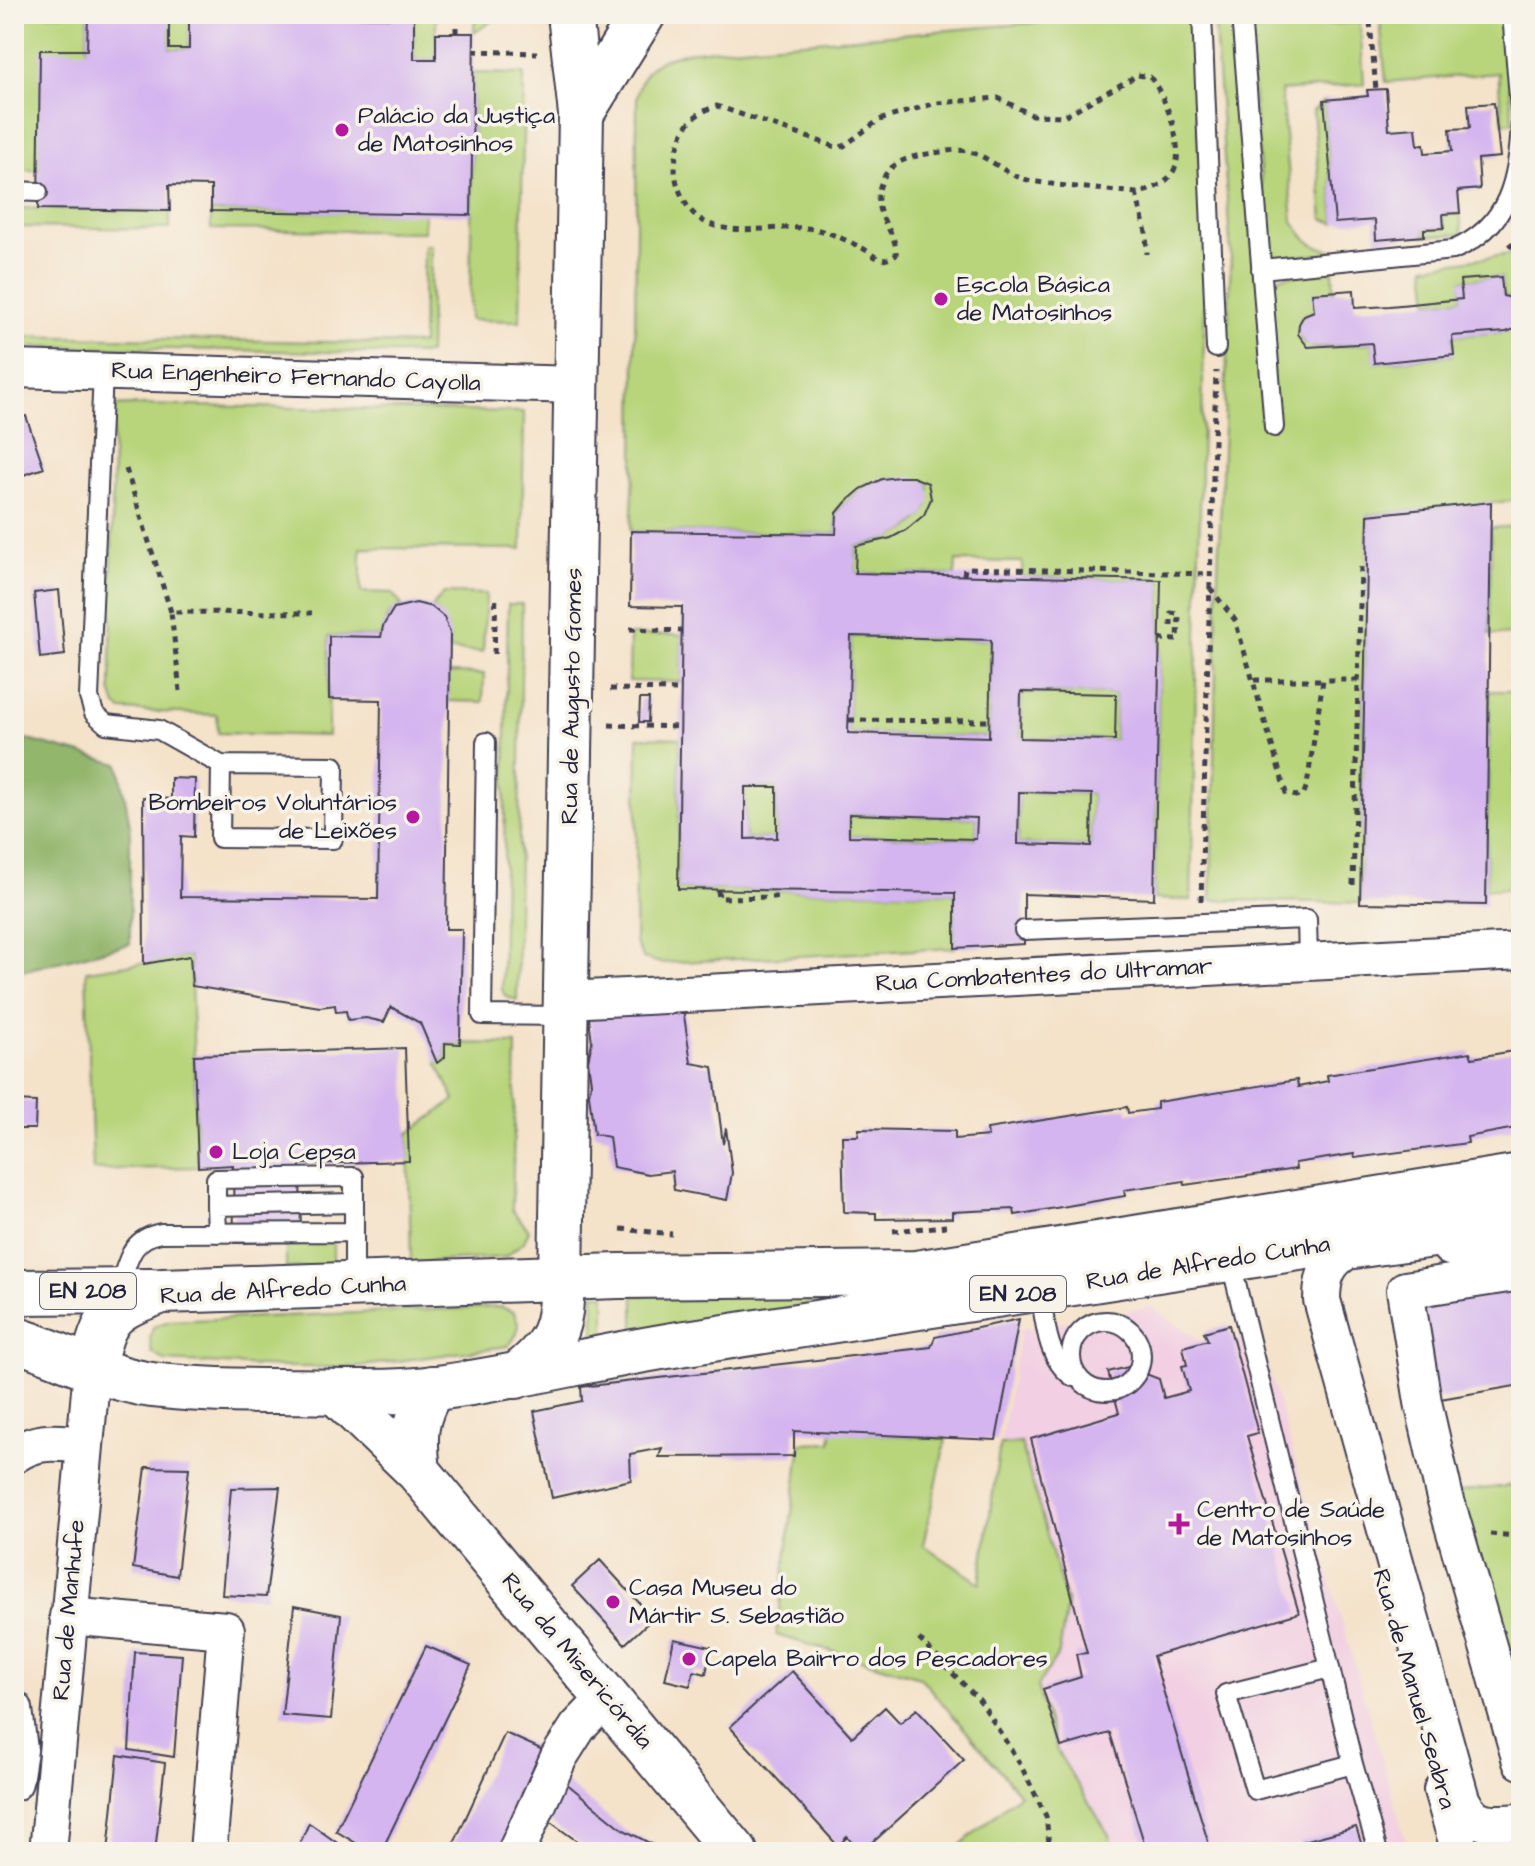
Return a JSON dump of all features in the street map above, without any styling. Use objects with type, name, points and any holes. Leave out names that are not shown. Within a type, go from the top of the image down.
[{"type":"main road","name":"Rua de Augusto Gomes","points":[[561,1278],[581,114],[570,14]]},
{"type":"main road","points":[[581,114],[643,14]]},
{"type":"main road","name":"Rua de Alfredo Cunha","points":[[1521,1176],[916,1273],[561,1278],[162,1291],[130,1303],[115,1313],[102,1329],[92,1369],[119,1379],[153,1385],[233,1390],[336,1392],[432,1388],[516,1376],[619,1353],[1521,1213]]},
{"type":"main road","points":[[516,1376],[549,1345],[558,1327],[562,1306],[561,1278]]},
{"type":"main road","name":"EN 208","points":[[14,1292],[162,1291]]},
{"type":"main road","points":[[14,1339],[42,1347],[92,1369]]},
{"type":"main road","points":[[418,1471],[414,1434],[420,1409],[432,1388]]},
{"type":"main road","name":"Rua da Misericórdia","points":[[336,1392],[418,1471],[733,1851]]},
{"type":"street","name":"Rua Engenheiro Fernando Cayolla","points":[[14,369],[577,385]]},
{"type":"street","name":"Rua Combatentes do Ultramar","points":[[567,1008],[1308,961],[1493,955],[1521,951]]},
{"type":"street","points":[[1521,1236],[1450,1247],[1449,1237],[1347,1251],[1327,1268],[1322,1284],[1322,1300],[1461,1799],[1474,1819],[1483,1822],[1521,1822]]},
{"type":"street","name":"Rua de Manuel Seabra","points":[[1289,1250],[1457,1844]]},
{"type":"street","points":[[1521,1272],[1405,1290],[1423,1402],[1444,1494],[1521,1761]]},
{"type":"street","name":"Rua de Manhufe","points":[[48,1852],[92,1369]]},
{"type":"street","points":[[14,1455],[30,1444],[85,1445]]},
{"type":"street","points":[[68,1616],[226,1630],[208,1852]]},
{"type":"street","points":[[516,1852],[559,1757],[578,1727],[607,1697]]},
{"type":"street","points":[[14,1709],[19,1750],[14,1782]]},
{"type":"lane","points":[[1202,14],[1216,348]]},
{"type":"lane","points":[[1241,14],[1274,427]]},
{"type":"lane","points":[[1261,269],[1453,250],[1474,241],[1491,226],[1513,183],[1520,157],[1521,121],[1512,14]]},
{"type":"lane","points":[[14,191],[38,192]]},
{"type":"lane","points":[[103,372],[89,697],[94,713],[106,724],[159,730],[221,765],[334,766],[333,839],[220,838],[221,765]]},
{"type":"lane","points":[[486,742],[482,1015],[567,1008]]},
{"type":"lane","points":[[1024,930],[1307,919],[1308,961]]},
{"type":"lane","points":[[217,1233],[216,1179],[354,1177],[354,1286]]},
{"type":"lane","points":[[216,1206],[354,1203]]},
{"type":"lane","points":[[118,1291],[134,1246],[140,1240],[161,1233],[354,1232]]},
{"type":"lane","points":[[1230,1259],[1353,1764],[1378,1852]]},
{"type":"lane","points":[[1040,1290],[1052,1350],[1060,1366],[1089,1388],[1111,1392],[1130,1382],[1141,1363],[1138,1341],[1132,1332],[1112,1321],[1091,1324],[1081,1330],[1075,1339],[1070,1361],[1080,1380],[1089,1388]]},
{"type":"lane","points":[[1048,1336],[1062,1344],[1075,1339]]},
{"type":"lane","points":[[1330,1668],[1226,1694],[1255,1790],[1353,1764]]},
{"type":"lane","points":[[1457,1844],[1521,1836]]},
{"type":"path","points":[[456,14],[456,33]]},
{"type":"path","points":[[1370,22],[1376,90]]},
{"type":"path","points":[[473,51],[547,54]]},
{"type":"path","points":[[1138,75],[1150,77],[1160,89],[1169,108],[1177,148],[1175,170],[1162,184],[1136,193],[1013,177],[999,170],[987,158],[963,150],[906,156],[893,166],[878,197],[897,245],[896,255],[889,260],[880,259],[817,230],[716,227],[689,211],[676,185],[675,176],[681,133],[689,120],[701,111],[717,106],[836,147],[844,146],[879,120],[936,103],[998,98],[1032,115],[1064,116],[1138,75]]},
{"type":"path","points":[[1136,193],[1146,232],[1147,254]]},
{"type":"path","points":[[1201,922],[1216,348]]},
{"type":"path","points":[[125,465],[171,612],[180,691]]},
{"type":"path","points":[[1353,885],[1361,567]]},
{"type":"path","points":[[964,575],[965,568],[1209,574]]},
{"type":"path","points":[[1209,587],[1235,620],[1282,786],[1286,793],[1296,796],[1304,793],[1307,785],[1323,680]]},
{"type":"path","points":[[494,654],[496,594]]},
{"type":"path","points":[[171,612],[312,613]]},
{"type":"path","points":[[1159,639],[1178,640],[1179,614],[1171,613],[1171,628]]},
{"type":"path","points":[[630,629],[682,631]]},
{"type":"path","points":[[1254,680],[1358,680]]},
{"type":"path","points":[[606,689],[681,690]]},
{"type":"path","points":[[849,720],[989,721]]},
{"type":"path","points":[[606,725],[680,727]]},
{"type":"path","points":[[718,890],[719,898],[778,897]]},
{"type":"path","points":[[888,1232],[947,1225]]},
{"type":"path","points":[[621,1229],[680,1234]]},
{"type":"path","points":[[919,1639],[981,1702],[1020,1764],[1046,1816],[1050,1852]]},
{"type":"shaded area","name":"Centro de Saúde de Matosinhos","points":[[1152,1307],[1209,1347],[1258,1333],[1409,1852],[1113,1852],[1109,1835],[1057,1751],[1036,1685],[1059,1653],[1021,1444],[1000,1444],[1021,1329]]},
{"type":"green space","points":[[14,14],[88,14],[87,50],[39,170],[14,170]]},
{"type":"green space","points":[[97,14],[436,14],[436,59],[414,59],[414,18],[190,15],[189,49],[169,49],[168,15]]},
{"type":"green space","points":[[475,14],[502,14],[474,33]]},
{"type":"green space","points":[[1145,14],[1189,14],[1206,248],[1191,900],[1154,899],[1161,580],[1022,577],[1022,562],[956,561],[955,575],[855,573],[856,546],[883,540],[908,529],[925,511],[929,499],[928,484],[902,478],[878,482],[856,494],[837,513],[836,534],[631,531],[637,96],[649,69],[663,59],[693,51]]},
{"type":"green space","points":[[1214,14],[1233,14],[1256,280],[1333,271],[1334,292],[1314,311],[1304,315],[1299,332],[1305,344],[1317,348],[1372,343],[1375,363],[1453,355],[1452,336],[1506,332],[1521,320],[1521,500],[1368,515],[1360,903],[1211,900],[1218,572],[1231,256]]},
{"type":"green space","points":[[1503,14],[1513,123],[1503,123],[1498,73],[1386,82],[1380,21]]},
{"type":"green space","points":[[1360,22],[1364,84],[1281,91],[1293,221],[1303,236],[1314,244],[1345,252],[1268,259],[1248,31]]},
{"type":"green space","points":[[473,73],[524,74],[520,321],[470,320]]},
{"type":"green space","points":[[1324,100],[1335,223],[1323,219],[1313,111]]},
{"type":"green space","points":[[1521,193],[1521,310],[1512,298],[1503,296],[1501,277],[1461,280],[1462,299],[1429,302],[1425,266],[1511,254],[1518,244],[1511,207]]},
{"type":"green space","points":[[14,208],[170,211],[170,229],[14,227]]},
{"type":"green space","points":[[211,211],[424,213],[424,232],[211,229]]},
{"type":"green space","points":[[1460,213],[1462,234],[1424,236],[1424,229],[1444,228],[1443,214]]},
{"type":"green space","points":[[424,245],[431,245],[429,354],[14,346],[14,336],[422,344]]},
{"type":"green space","points":[[113,406],[524,412],[522,549],[361,548],[361,592],[392,593],[402,605],[387,618],[381,637],[329,636],[328,736],[218,733],[217,715],[122,710],[116,706],[111,690]]},
{"type":"green space","points":[[1519,526],[1515,635],[1490,634],[1491,528]]},
{"type":"green space","points":[[444,593],[486,594],[483,652],[450,650],[447,626],[432,607]]},
{"type":"green space","points":[[508,604],[522,604],[517,1000],[506,997],[502,990]]},
{"type":"green space","points":[[630,635],[682,635],[681,682],[629,681]]},
{"type":"green space","points":[[851,636],[991,640],[989,737],[848,733]]},
{"type":"green space","points":[[449,673],[484,674],[483,702],[448,701]]},
{"type":"green space","points":[[1490,691],[1516,691],[1513,889],[1486,889]]},
{"type":"green space","points":[[1021,692],[1116,694],[1115,740],[1020,738]]},
{"type":"green space","points":[[14,736],[119,764],[130,825],[130,944],[14,973]]},
{"type":"green space","points":[[638,737],[680,738],[678,889],[955,893],[955,948],[660,963],[643,958],[635,942]]},
{"type":"green space","points":[[745,787],[777,787],[777,838],[745,839]]},
{"type":"green space","points":[[1019,792],[1092,794],[1091,846],[1018,844]]},
{"type":"green space","points":[[849,814],[977,818],[976,839],[849,836]]},
{"type":"green space","points":[[190,956],[198,1167],[93,1170],[86,971]]},
{"type":"green space","points":[[445,1043],[516,1044],[512,1210],[529,1230],[524,1242],[505,1257],[411,1263],[408,1134],[455,1100],[437,1063],[445,1057]]},
{"type":"green space","points":[[333,1241],[333,1267],[286,1268],[286,1242]]},
{"type":"green space","points":[[943,1282],[634,1335],[634,1296]]},
{"type":"green space","points":[[594,1294],[605,1294],[605,1341],[594,1341]]},
{"type":"green space","points":[[501,1307],[514,1312],[518,1322],[517,1334],[508,1346],[354,1367],[165,1361],[152,1353],[150,1340],[153,1327],[169,1321]]},
{"type":"green space","points":[[832,1431],[946,1439],[923,1545],[980,1583],[1000,1444],[1021,1443],[1067,1605],[1059,1653],[1037,1686],[1057,1751],[1109,1835],[1113,1852],[952,1852],[1020,1794],[920,1677],[776,1635],[801,1443],[831,1442]]},
{"type":"green space","points":[[1521,1484],[1521,1761],[1444,1494]]},
{"type":"building","name":"Palácio da Justiça de Matosinhos","points":[[88,14],[169,15],[169,49],[189,49],[189,15],[414,18],[414,59],[436,59],[436,33],[474,33],[471,215],[211,211],[211,186],[169,185],[170,211],[38,209],[40,50],[87,50]]},
{"type":"building","points":[[1386,89],[1389,130],[1416,128],[1418,145],[1424,144],[1425,153],[1452,151],[1450,129],[1470,128],[1468,105],[1494,103],[1500,157],[1478,159],[1480,189],[1458,191],[1460,213],[1443,214],[1444,228],[1424,229],[1424,236],[1376,240],[1375,220],[1335,223],[1324,100],[1368,96],[1367,90]]},
{"type":"building","points":[[1501,277],[1503,296],[1512,298],[1518,305],[1521,321],[1515,329],[1506,332],[1452,336],[1454,355],[1374,363],[1372,343],[1308,347],[1298,334],[1304,315],[1314,311],[1312,293],[1354,290],[1355,308],[1390,306],[1462,299],[1460,280]]},
{"type":"building","points":[[26,416],[44,468],[14,478],[14,420]]},
{"type":"building","points":[[913,477],[928,483],[931,499],[924,515],[906,530],[891,538],[856,546],[855,573],[1161,580],[1154,899],[1024,894],[1024,944],[955,948],[955,893],[678,889],[682,607],[630,606],[631,531],[836,534],[837,513],[846,502],[861,489],[882,479]],"holes":[[[851,636],[991,640],[989,737],[848,733]],[[1021,692],[1116,694],[1115,740],[1020,738]],[[745,787],[777,787],[777,838],[745,839]],[[1019,792],[1092,794],[1091,846],[1018,844]],[[849,814],[977,818],[976,839],[849,836]]]},
{"type":"building","points":[[1491,502],[1486,905],[1360,903],[1368,515]]},
{"type":"building","points":[[59,590],[65,655],[40,658],[34,593]]},
{"type":"building","name":"Bombeiros Voluntários de Leixões","points":[[416,603],[432,607],[444,617],[450,633],[446,929],[462,929],[460,1044],[445,1043],[445,1057],[437,1063],[420,1023],[391,1007],[384,1022],[366,1018],[348,1020],[346,1011],[336,1012],[335,1005],[320,1007],[192,986],[190,956],[144,964],[143,797],[171,799],[171,778],[195,779],[194,837],[181,836],[180,897],[378,899],[381,700],[329,699],[329,636],[381,637],[383,626],[394,608]]},
{"type":"building","points":[[640,699],[649,699],[648,722],[639,722]]},
{"type":"building","points":[[586,994],[682,1002],[691,1063],[713,1067],[723,1144],[726,1128],[732,1173],[727,1200],[674,1190],[672,1171],[648,1174],[613,1167],[609,1137],[594,1134],[588,1061],[592,1042]]},
{"type":"building","points":[[1521,1045],[1521,1127],[1467,1137],[1468,1143],[1355,1158],[1354,1154],[1295,1163],[1296,1169],[1185,1185],[1184,1181],[1124,1190],[1125,1196],[1015,1215],[1014,1209],[952,1212],[952,1218],[876,1219],[876,1213],[844,1212],[842,1136],[858,1136],[859,1129],[955,1131],[955,1139],[988,1136],[987,1129],[1127,1107],[1128,1113],[1157,1109],[1157,1102],[1297,1080],[1298,1087],[1328,1081],[1327,1075],[1470,1052],[1472,1058],[1514,1051],[1514,1046]]},
{"type":"building","points":[[405,1048],[409,1161],[300,1164],[301,1242],[234,1243],[233,1165],[198,1167],[194,1055]]},
{"type":"building","points":[[14,1101],[36,1102],[35,1129],[19,1129],[18,1158],[14,1158]]},
{"type":"building","points":[[1521,1272],[1521,1385],[1423,1402],[1405,1290]]},
{"type":"building","points":[[1019,1319],[996,1440],[794,1431],[794,1456],[659,1457],[662,1448],[630,1454],[631,1480],[552,1498],[534,1411],[582,1401],[581,1387],[931,1347],[935,1337]]},
{"type":"building","points":[[1229,1325],[1258,1433],[1247,1436],[1299,1613],[1153,1656],[1211,1852],[1147,1852],[1110,1733],[1061,1747],[1043,1689],[1081,1677],[1076,1654],[1087,1653],[1031,1439],[1119,1413],[1108,1372],[1128,1367],[1159,1379],[1164,1398],[1189,1391],[1182,1366],[1187,1365],[1183,1347],[1208,1340],[1204,1332]]},
{"type":"building","points":[[146,1467],[189,1468],[177,1576],[133,1568]]},
{"type":"building","points":[[280,1487],[266,1597],[222,1595],[231,1488]]},
{"type":"building","name":"Casa Museu do Mártir S. Sebastião","points":[[600,1560],[653,1618],[625,1644],[572,1586]]},
{"type":"building","points":[[294,1606],[341,1615],[331,1719],[282,1715]]},
{"type":"building","name":"Capela Bairro dos Pescadores","points":[[674,1639],[711,1647],[706,1674],[694,1671],[690,1686],[665,1680]]},
{"type":"building","points":[[426,1646],[471,1665],[381,1852],[371,1852],[336,1831]]},
{"type":"building","points":[[135,1652],[182,1655],[174,1757],[129,1750]]},
{"type":"building","points":[[792,1671],[852,1737],[885,1707],[900,1723],[917,1709],[964,1760],[862,1852],[847,1837],[838,1846],[730,1727]]},
{"type":"building","points":[[505,1733],[552,1754],[507,1852],[450,1852]]},
{"type":"building","points":[[118,1755],[165,1763],[155,1852],[108,1852]]},
{"type":"building","points":[[561,1779],[624,1830],[667,1852],[592,1852],[545,1818]]},
{"type":"building","points":[[309,1823],[350,1852],[296,1852]]},
{"type":"building","points":[[1356,1827],[1364,1852],[1303,1852],[1300,1842]]},
{"type":"place","name":"Palácio da Justiça de Matosinhos","points":[[342,130]]},
{"type":"place","name":"Escola Básica de Matosinhos","points":[[941,299]]},
{"type":"place","name":"Bombeiros Voluntários de Leixões","points":[[413,817]]},
{"type":"place","name":"Loja Cepsa","points":[[216,1152]]},
{"type":"place","name":"Centro de Saúde de Matosinhos","points":[[1179,1524]]},
{"type":"place","name":"Casa Museu do Mártir S. Sebastião","points":[[613,1602]]},
{"type":"place","name":"Capela Bairro dos Pescadores","points":[[689,1659]]}]
